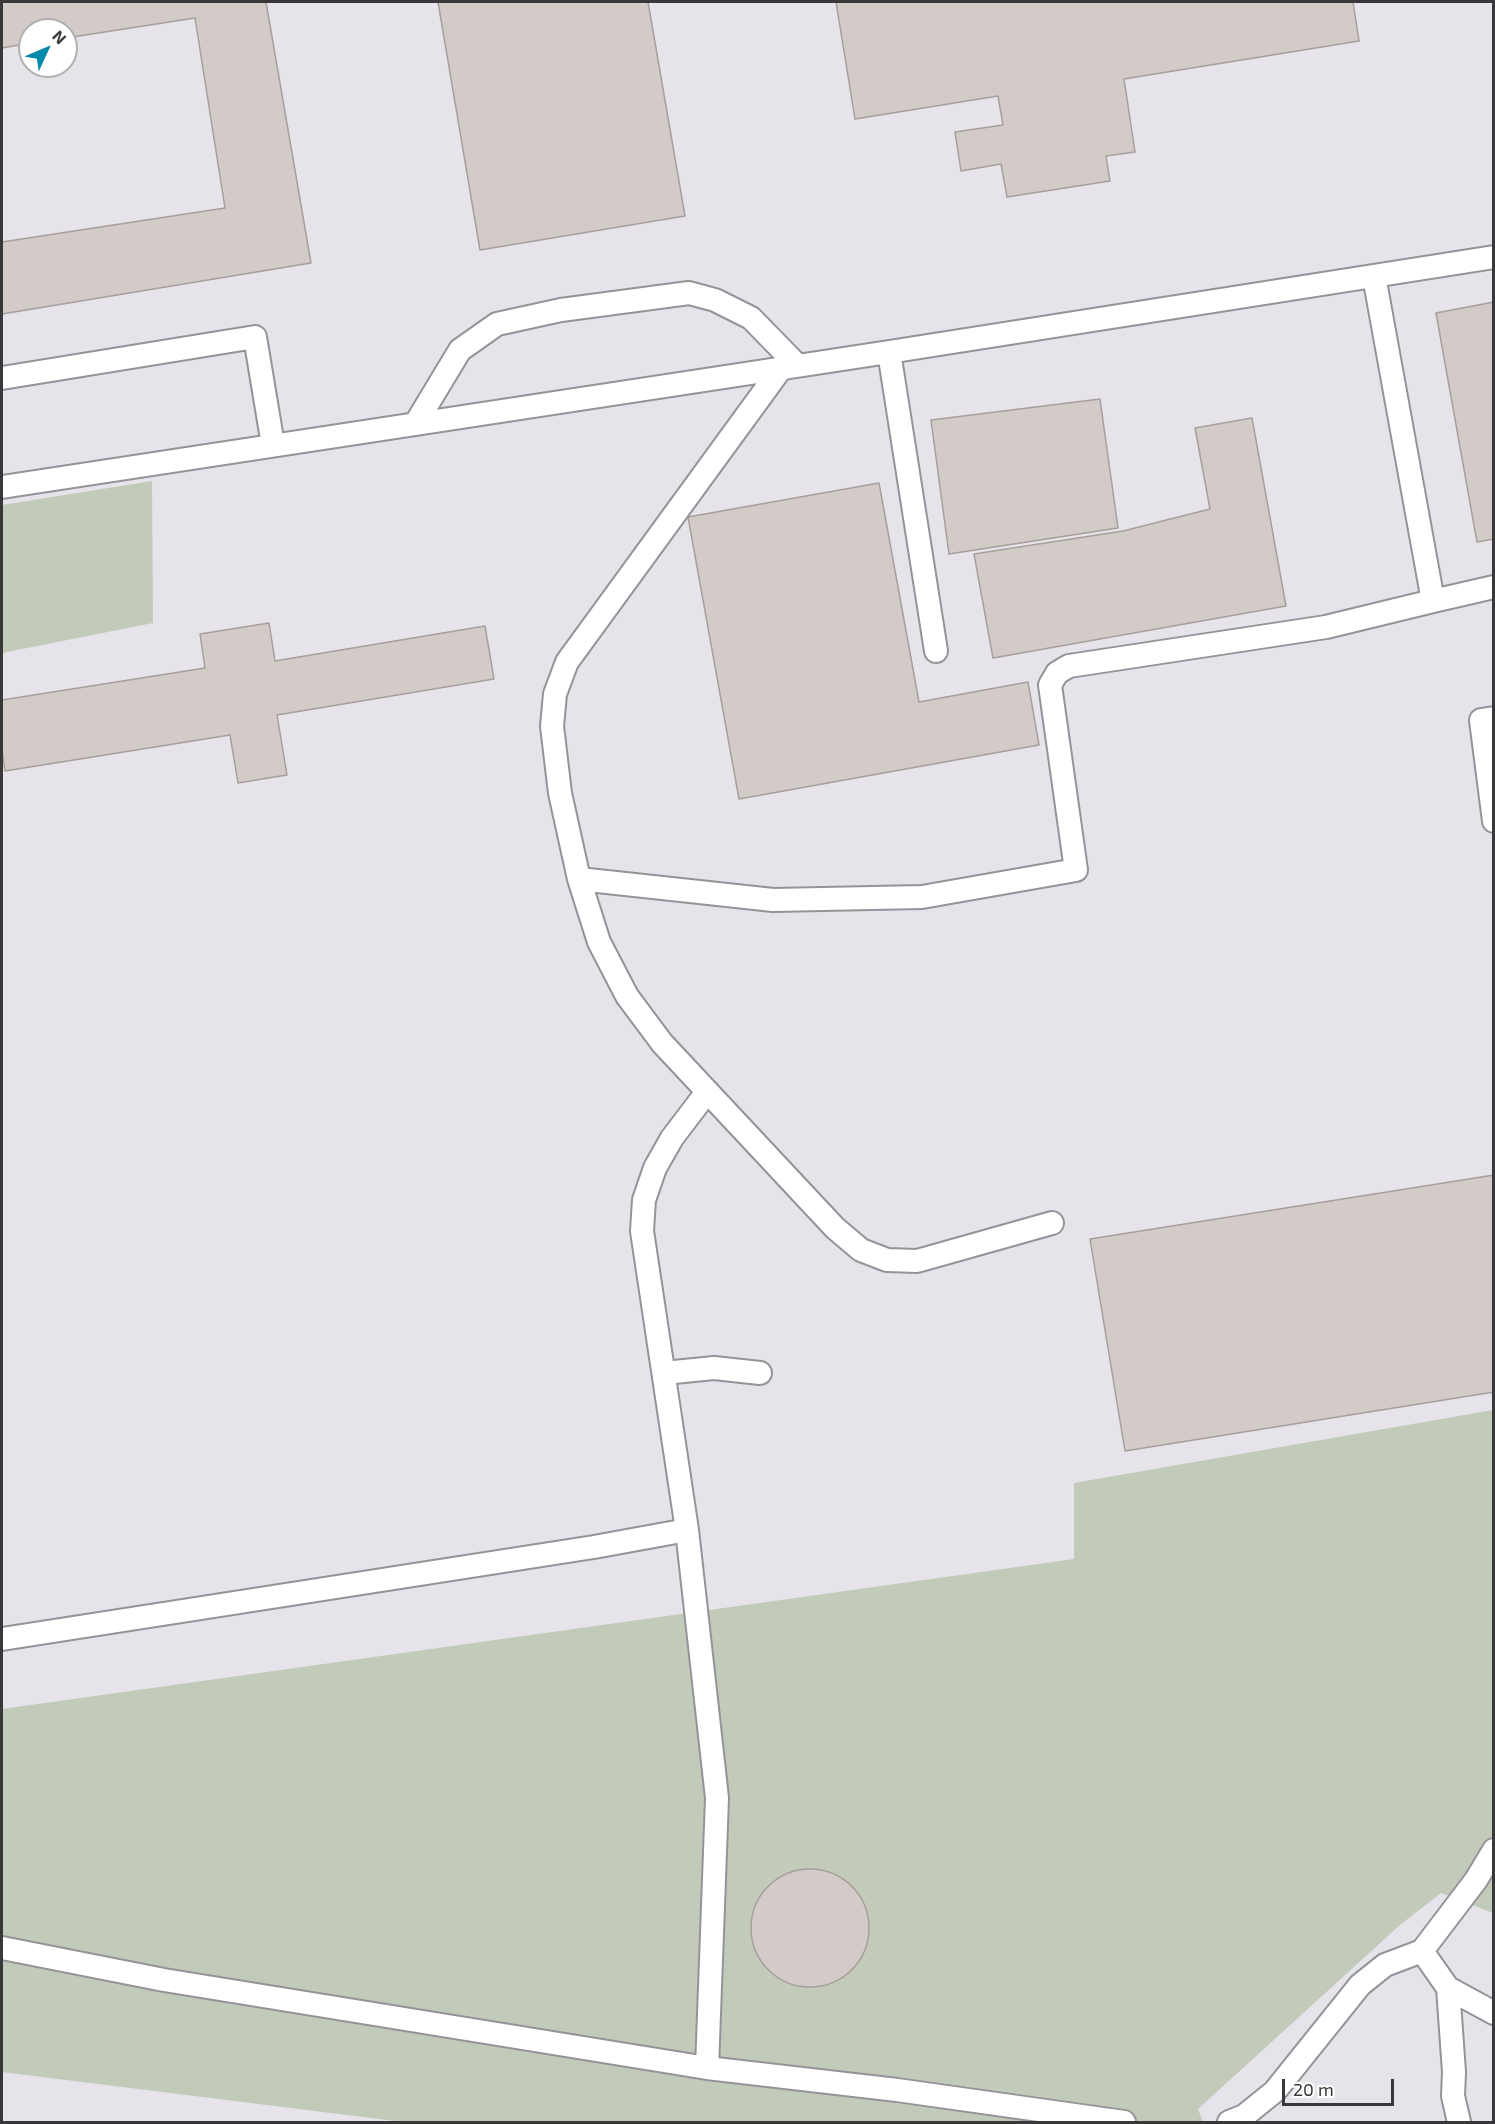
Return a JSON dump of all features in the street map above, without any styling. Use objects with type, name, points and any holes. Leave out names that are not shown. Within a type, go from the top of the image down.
[{"type":"lane","points":[[2,487],[890,352],[1494,257]]},
{"type":"lane","points":[[1374,276],[1433,601]]},
{"type":"lane","points":[[416,423],[460,351],[497,324],[561,310],[689,293],[715,300],[751,318],[789,366]]},
{"type":"lane","points":[[2,378],[255,337],[273,445]]},
{"type":"lane","points":[[890,352],[936,651]]},
{"type":"lane","points":[[789,366],[567,662],[555,694],[552,726],[560,793],[579,879],[599,942],[627,996],[662,1043],[835,1228],[861,1250],[887,1260],[917,1261],[1052,1223]]},
{"type":"lane","points":[[579,879],[773,900],[922,897],[1076,870],[1050,686],[1057,673],[1069,666],[1326,627],[1494,587]]},
{"type":"lane","points":[[1494,718],[1482,720],[1494,821]]},
{"type":"lane","points":[[707,1092],[672,1138],[654,1168],[644,1200],[642,1232],[687,1530],[717,1798],[707,2068]]},
{"type":"lane","points":[[664,1372],[714,1368],[760,1373]]},
{"type":"lane","points":[[2,1639],[687,1530]]},
{"type":"lane","points":[[1229,2122],[1244,2116],[1275,2091],[1360,1985],[1385,1965],[1422,1951],[1476,1880],[1494,1850]]},
{"type":"lane","points":[[2,1948],[164,1980],[707,2068],[897,2090],[1124,2122]]},
{"type":"lane","points":[[1422,1951],[1448,1988],[1494,2013]]},
{"type":"lane","points":[[1448,1988],[1454,2072],[1453,2096],[1459,2122]]},
{"type":"green space","points":[[152,481],[153,623],[2,653],[2,505]]},
{"type":"green space","points":[[1493,1410],[1493,1913],[1441,1893],[1400,1925],[1198,2109],[1203,2122],[403,2122],[2,2072],[2,1709],[1074,1559],[1074,1483]]},
{"type":"building","points":[[2,2],[266,2],[311,263],[2,314],[2,242],[225,208],[195,18],[78,36],[78,18],[18,18],[18,45],[2,48]]},
{"type":"building","points":[[438,2],[648,2],[685,216],[480,250]]},
{"type":"building","points":[[836,2],[1353,2],[1359,41],[1124,79],[1135,152],[1106,156],[1110,181],[1007,197],[1001,164],[961,171],[955,132],[1003,125],[998,96],[855,119]]},
{"type":"building","points":[[1494,302],[1494,539],[1477,542],[1436,313]]},
{"type":"building","points":[[1100,399],[1118,528],[949,554],[931,420]]},
{"type":"building","points":[[1252,418],[1286,606],[993,658],[974,554],[1123,531],[1210,509],[1195,428]]},
{"type":"building","points":[[879,483],[919,702],[1028,682],[1039,745],[739,799],[688,517]]},
{"type":"building","points":[[269,623],[275,661],[485,626],[494,679],[277,715],[287,775],[238,783],[230,735],[5,771],[2,750],[2,700],[205,668],[200,634]]},
{"type":"building","points":[[1494,1175],[1494,1392],[1125,1451],[1090,1239]]},
{"type":"building","points":[[810,1869],[832,1874],[852,1886],[864,1906],[869,1928],[864,1950],[852,1970],[832,1982],[810,1987],[788,1982],[768,1970],[756,1950],[751,1928],[756,1906],[768,1886],[788,1874]]}]
